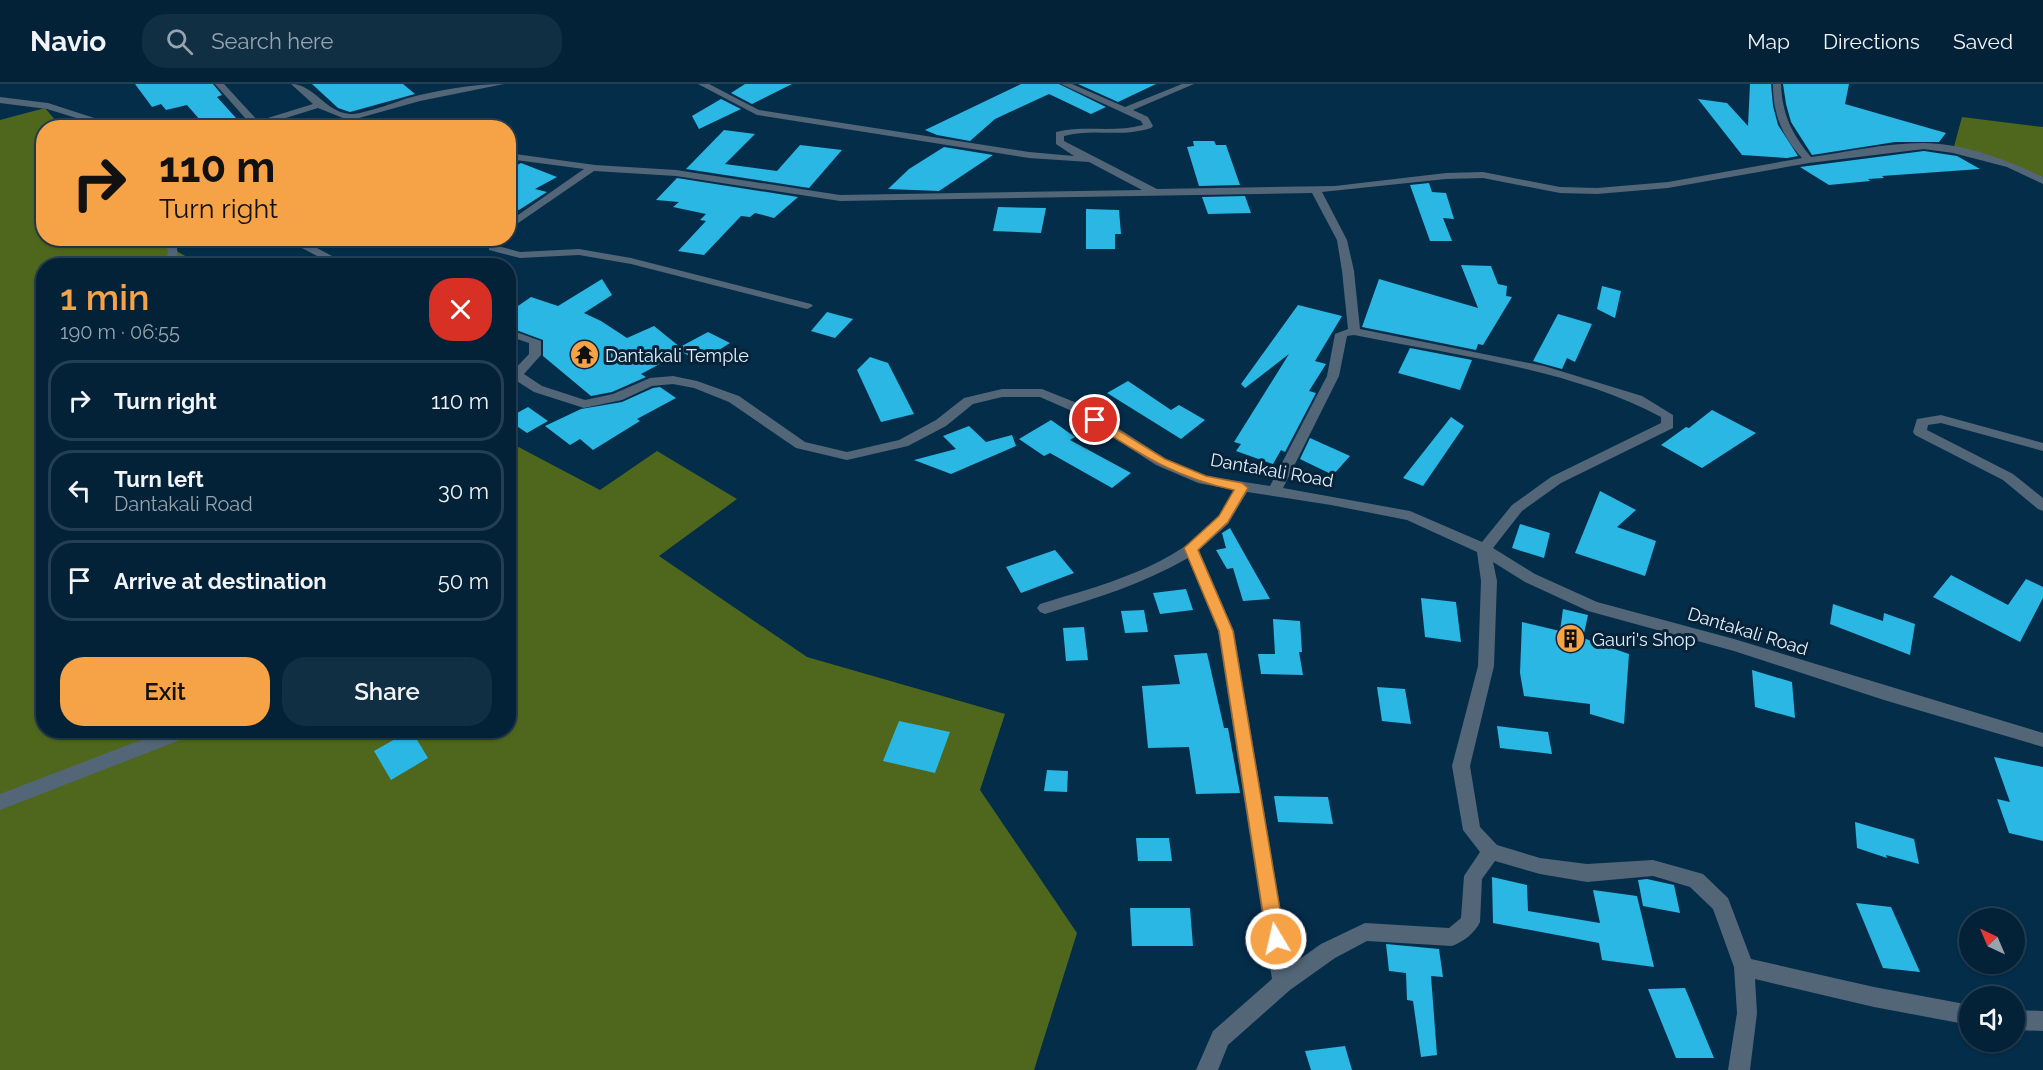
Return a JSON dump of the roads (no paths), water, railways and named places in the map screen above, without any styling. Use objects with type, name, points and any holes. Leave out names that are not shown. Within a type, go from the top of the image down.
[{"type":"street","points":[[222,86],[236,84]]},
{"type":"street","points":[[295,84],[315,99],[318,105]]},
{"type":"street","points":[[351,117],[419,98],[500,84]]},
{"type":"street","points":[[702,84],[757,112],[1029,155],[1086,160],[1104,165],[1155,192]]},
{"type":"street","points":[[1065,84],[1145,119],[1148,126],[1132,133],[1114,134],[1092,129],[1073,129],[1059,134],[1059,142],[1086,160]]},
{"type":"street","points":[[1126,110],[1190,84]]},
{"type":"street","points":[[1776,84],[1779,116],[1790,140],[1809,160]]},
{"type":"street","points":[[222,86],[253,120]]},
{"type":"street","points":[[0,100],[48,106],[94,120]]},
{"type":"street","points":[[276,120],[318,105],[358,120]]},
{"type":"street","points":[[516,157],[592,168],[676,173],[840,198],[1316,190],[1446,176],[1483,175],[1560,190],[1597,191],[1668,185],[1809,160],[1924,146],[1953,150],[2010,165],[2043,181]]},
{"type":"street","points":[[516,221],[592,168]]},
{"type":"street","points":[[1316,190],[1342,240],[1348,271],[1354,331]]},
{"type":"street","points":[[305,246],[329,258]]},
{"type":"street","points":[[493,246],[493,248],[520,255],[579,252],[631,261],[807,306]]},
{"type":"street","points":[[1274,491],[1333,376],[1341,334],[1354,331],[1540,369],[1637,399],[1667,415],[1668,425],[1556,480],[1517,508],[1484,549],[1490,581],[1486,666],[1461,766],[1472,830],[1491,852],[1540,866],[1587,873],[1653,868],[1696,879],[1721,904],[1744,967],[1747,1013],[1739,1070]]},
{"type":"street","name":"Dantakali Road","points":[[516,335],[535,341],[535,354],[516,375],[538,389],[584,404],[616,397],[650,382],[673,380],[697,385],[734,399],[801,445],[848,456],[903,443],[941,423],[969,401],[1002,393],[1042,393],[1077,408],[1161,462],[1203,480],[1410,516],[1484,549],[1530,578],[1593,607],[1734,645],[1884,693],[2043,740]]},
{"type":"street","points":[[2043,447],[1941,419],[1922,422],[1920,432],[2008,477],[2043,506]]},
{"type":"street","points":[[1045,608],[1118,585],[1191,548],[1224,519],[1242,488]]},
{"type":"street","points":[[1191,548],[1226,631],[1283,983]]},
{"type":"street","points":[[0,802],[166,738]]},
{"type":"street","points":[[1207,1070],[1220,1038],[1283,983],[1328,951],[1365,932],[1452,937],[1470,922],[1473,876],[1491,852]]},
{"type":"street","points":[[1744,967],[1874,997],[1959,1013]]},
{"type":"street","points":[[2025,1020],[2043,1021]]},
{"type":"place","name":"Dantakali Temple","points":[[584,355]]},
{"type":"place","name":"Gauri's Shop","points":[[1571,639]]}]
